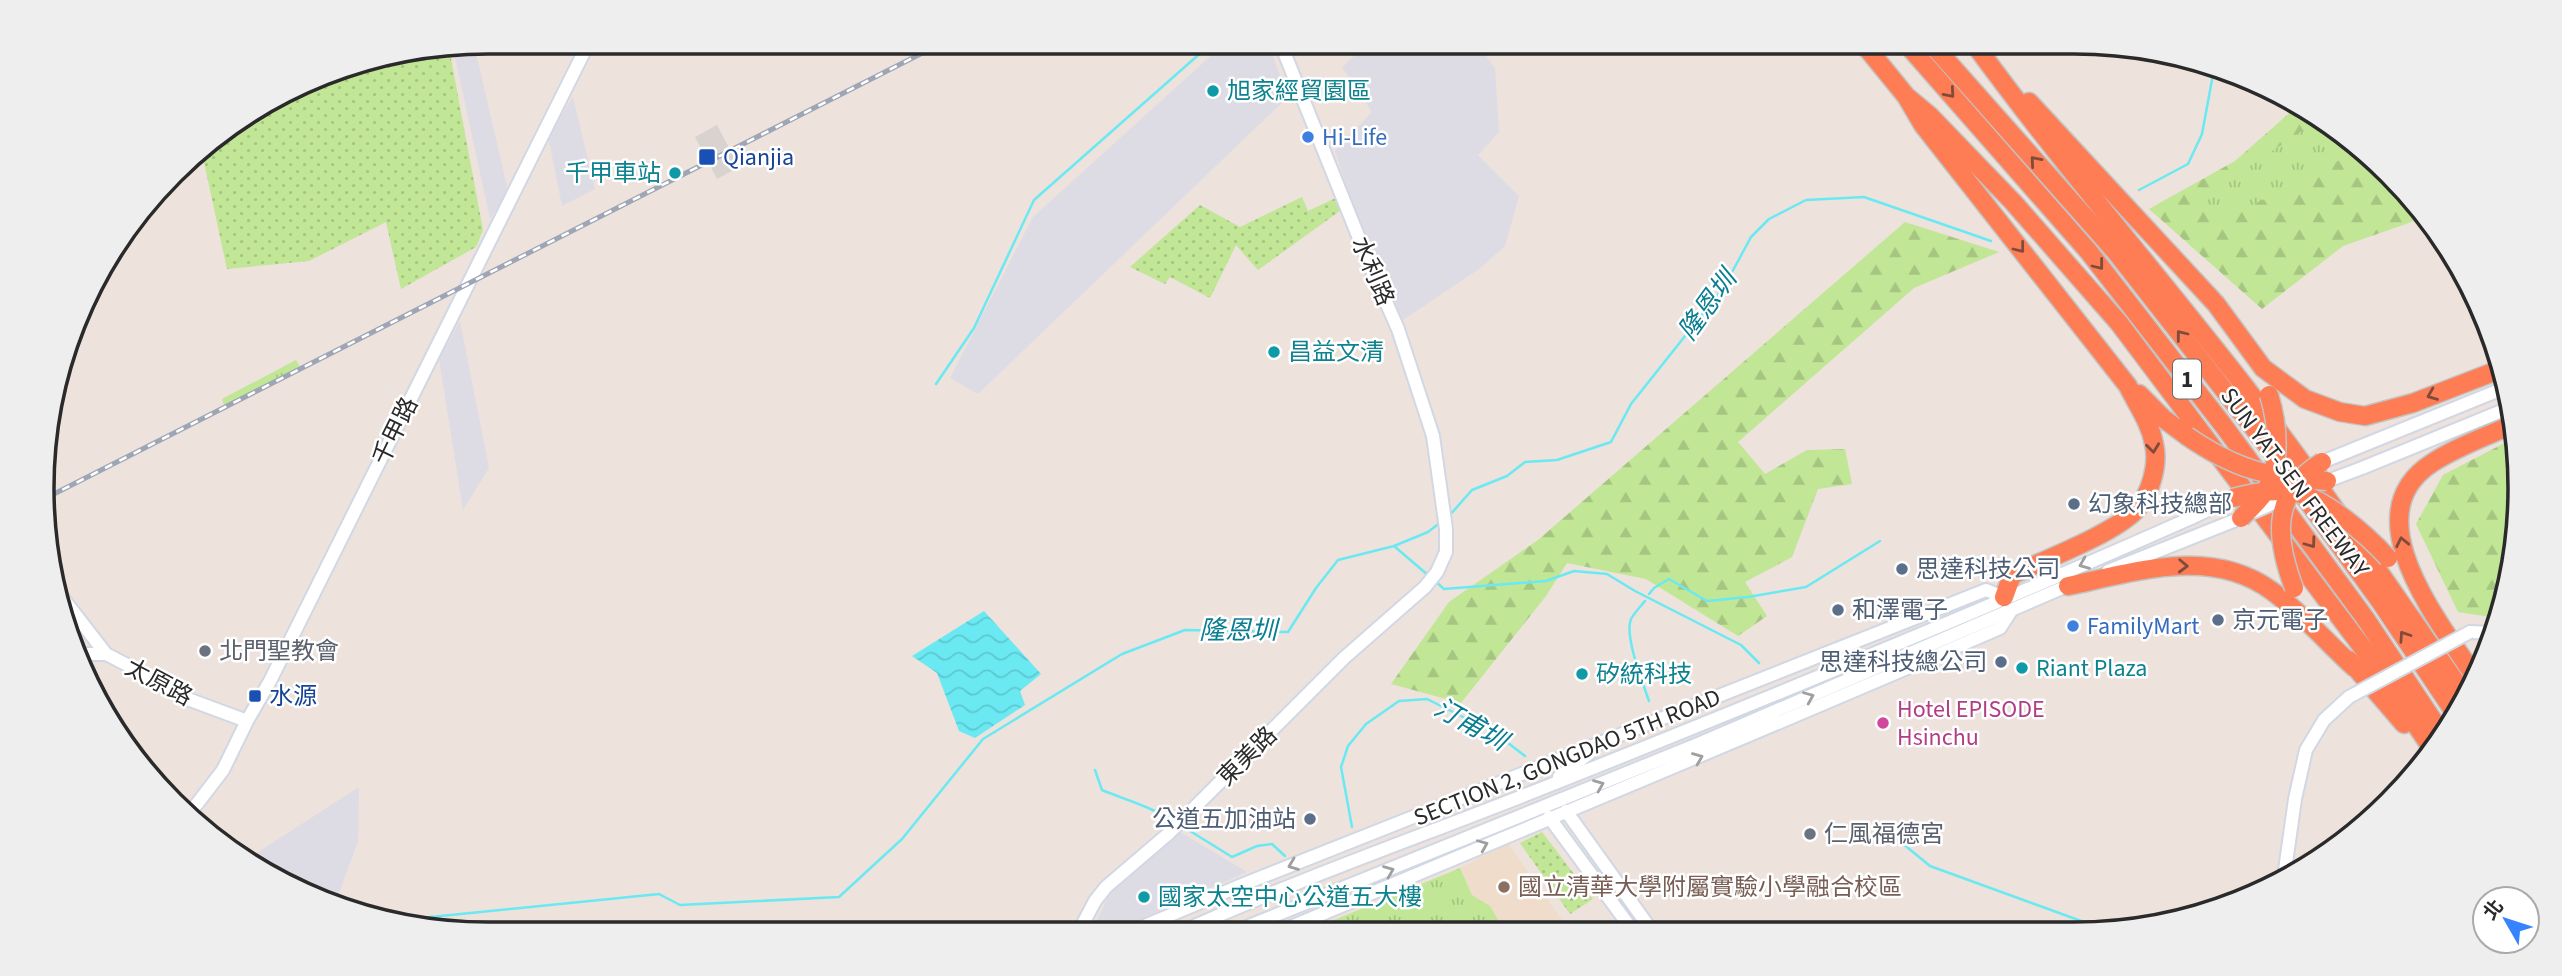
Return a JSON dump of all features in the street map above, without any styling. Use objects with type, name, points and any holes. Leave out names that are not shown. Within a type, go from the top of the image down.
[{"type":"highway","points":[[1872,54],[1906,96],[1923,125],[2127,386],[2147,420],[2155,447],[2154,469],[2148,490],[2137,509],[2119,524],[2012,575],[2008,604]]},
{"type":"highway","name":"SUN YAT-SEN FREEWAY","points":[[1916,54],[2089,252],[2214,414],[2365,618],[2437,726]]},
{"type":"highway","name":"SUN YAT-SEN FREEWAY","points":[[1941,54],[2116,252],[2259,433],[2380,601],[2450,705]]},
{"type":"highway","points":[[1982,54],[2028,119],[2242,384],[2380,570],[2459,687]]},
{"type":"highway","points":[[1984,54],[2216,304],[2263,368],[2305,399],[2340,412],[2365,416],[2388,411],[2492,372]]},
{"type":"highway","points":[[1906,96],[1930,116],[2022,211],[2119,323],[2370,656],[2427,740]]},
{"type":"highway","points":[[2216,304],[2254,363],[2276,416],[2283,486],[2281,541],[2283,559],[2294,588],[2355,668],[2422,746]]},
{"type":"highway","points":[[2127,386],[2213,454],[2341,516],[2373,541],[2428,604]]},
{"type":"highway","points":[[2469,667],[2410,571],[2399,540],[2399,515],[2405,493],[2417,475],[2432,463],[2504,429]]},
{"type":"highway","points":[[2241,517],[2322,462]]},
{"type":"highway","points":[[2233,498],[2283,486],[2327,481]]},
{"type":"highway","points":[[2068,586],[2167,565],[2205,566],[2231,571],[2255,580],[2272,591],[2355,668]]},
{"type":"street","name":"千甲路","points":[[194,807],[223,770],[247,721],[271,681],[583,54]]},
{"type":"street","name":"水利路","points":[[1285,54],[1398,329],[1433,436],[1446,529],[1446,552],[1437,572]]},
{"type":"street","points":[[2322,462],[2496,391]]},
{"type":"street","points":[[2327,481],[2501,411]]},
{"type":"street","name":"SECTION 2, GONGDAO 5TH ROAD","points":[[1259,922],[1698,744],[2008,604],[2233,498]]},
{"type":"street","name":"SECTION 2, GONGDAO 5TH ROAD","points":[[1204,922],[1867,657],[2008,604],[2068,586],[2241,517]]},
{"type":"street","name":"東美路","points":[[1084,922],[1105,887],[1178,824],[1344,658],[1425,587],[1437,572]]},
{"type":"street","name":"SECTION 2, GONGDAO 5TH ROAD","points":[[1154,922],[1986,590],[2008,604]]},
{"type":"street","name":"SECTION 2, GONGDAO 5TH ROAD","points":[[1302,922],[1549,817],[1729,745],[2000,628],[2008,604]]},
{"type":"street","name":"太原路","points":[[72,610],[106,654],[185,698],[247,721]]},
{"type":"street","points":[[2286,867],[2295,799],[2306,750],[2323,720],[2349,697],[2470,632],[2483,633]]},
{"type":"street","points":[[87,654],[106,654]]},
{"type":"street","points":[[1545,787],[1604,743]]},
{"type":"street","points":[[1566,811],[1646,922]]},
{"type":"street","points":[[1549,817],[1626,922]]},
{"type":"shaded area","points":[[476,54],[508,191],[490,219],[455,56]]},
{"type":"shaded area","points":[[1213,54],[1272,54],[1288,97],[978,394],[950,378],[1033,217]]},
{"type":"shaded area","points":[[1356,54],[1484,54],[1495,68],[1499,132],[1478,155],[1519,196],[1505,246],[1479,269],[1400,322],[1360,227],[1335,151],[1372,112],[1342,67]]},
{"type":"shaded area","points":[[573,97],[595,189],[562,206],[548,136]]},
{"type":"shaded area","points":[[717,125],[739,167],[717,179],[695,137]]},
{"type":"shaded area","points":[[460,321],[489,468],[463,510],[439,359]]},
{"type":"shaded area","points":[[359,787],[358,841],[338,895],[296,877],[255,854]]},
{"type":"shaded area","points":[[1175,829],[1247,872],[1134,922],[1096,922],[1111,891],[1121,878]]},
{"type":"shaded area","name":"國立清華大學附屬實驗小學融合校區","points":[[1508,844],[1564,922],[1499,922],[1490,906],[1472,895],[1460,868]]},
{"type":"green space","points":[[450,56],[483,230],[476,247],[401,289],[386,222],[309,261],[227,269],[204,161],[271,112],[322,87],[376,69]]},
{"type":"green space","points":[[2291,112],[2360,162],[2381,181],[2415,221],[2343,246],[2262,309],[2149,209],[2235,161]]},
{"type":"green space","points":[[2308,122],[2351,154],[2214,225],[2202,198],[2305,129]]},
{"type":"green space","points":[[1340,196],[1344,208],[1258,270],[1236,245],[1210,298],[1170,277],[1165,284],[1130,267],[1200,205],[1240,227],[1302,197],[1308,211]]},
{"type":"green space","points":[[1905,222],[1999,252],[1914,288],[1738,442],[1765,474],[1807,450],[1845,449],[1852,484],[1818,489],[1792,557],[1745,582],[1767,616],[1738,636],[1646,579],[1567,563],[1546,596],[1461,703],[1391,684],[1449,602],[1538,540]]},
{"type":"green space","points":[[296,360],[301,369],[224,405],[222,399]]},
{"type":"green space","points":[[2505,443],[2507,516],[2499,573],[2488,617],[2458,612],[2416,524],[2443,475]]},
{"type":"green space","points":[[1542,832],[1593,899],[1570,914],[1520,843]]},
{"type":"green space","points":[[1460,868],[1472,895],[1490,906],[1499,922],[1329,922]]},
{"type":"water","points":[[984,611],[1041,674],[1020,691],[1025,705],[975,738],[959,731],[937,673],[912,656]]},
{"type":"waterway","points":[[936,384],[974,328],[1034,200],[1199,54]]},
{"type":"waterway","name":"隆恩圳","points":[[2139,190],[2188,164],[2202,134],[2213,77]]},
{"type":"waterway","name":"隆恩圳","points":[[1449,516],[1472,490],[1507,476],[1525,462],[1557,460],[1611,442],[1631,404],[1724,287],[1751,237],[1769,219],[1806,200],[1864,197],[1991,241]]},
{"type":"waterway","name":"隆恩圳","points":[[427,917],[659,894],[680,905],[839,897],[902,839],[983,739],[1122,654],[1185,630],[1288,632],[1338,560],[1394,546],[1428,532],[1441,522]]},
{"type":"waterway","name":"汀甫圳","points":[[1649,594],[1669,579],[1707,601],[1806,587],[1880,541]]},
{"type":"waterway","points":[[1394,546],[1429,576]]},
{"type":"waterway","points":[[1434,580],[1444,589],[1546,581],[1574,571],[1607,574],[1741,645],[1759,663]]},
{"type":"waterway","name":"汀甫圳","points":[[1645,601],[1631,619],[1630,636],[1649,701]]},
{"type":"waterway","name":"汀甫圳","points":[[1352,827],[1341,767],[1348,746],[1366,724],[1399,701],[1427,699],[1495,733],[1525,756]]},
{"type":"waterway","points":[[1095,770],[1102,790],[1173,821]]},
{"type":"waterway","points":[[1182,826],[1232,857],[1257,846],[1272,844],[1285,856]]},
{"type":"waterway","points":[[1902,843],[1930,866],[2083,922]]},
{"type":"railway","points":[[54,494],[920,54]]},
{"type":"place","name":"旭家經貿園區","points":[[1213,91]]},
{"type":"place","name":"Hi-Life","points":[[1308,137]]},
{"type":"place","name":"Qianjia","points":[[707,157]]},
{"type":"place","name":"千甲車站","points":[[675,173]]},
{"type":"place","name":"昌益文清","points":[[1274,352]]},
{"type":"place","name":"幻象科技總部","points":[[2074,504]]},
{"type":"place","name":"思達科技公司","points":[[1902,569]]},
{"type":"place","name":"和澤電子","points":[[1838,610]]},
{"type":"place","name":"京元電子","points":[[2218,620]]},
{"type":"place","name":"FamilyMart","points":[[2073,626]]},
{"type":"place","name":"北門聖教會","points":[[205,651]]},
{"type":"place","name":"思達科技總公司","points":[[2001,662]]},
{"type":"place","name":"Riant Plaza","points":[[2022,668]]},
{"type":"place","name":"矽統科技","points":[[1582,674]]},
{"type":"place","name":"水源","points":[[255,696]]},
{"type":"place","name":"Hotel EPISODE Hsinchu","points":[[1883,723]]},
{"type":"place","name":"公道五加油站","points":[[1310,819]]},
{"type":"place","name":"仁風福德宮","points":[[1810,834]]},
{"type":"place","name":"國立清華大學附屬實驗小學融合校區","points":[[1504,887]]},
{"type":"place","name":"國家太空中心公道五大樓","points":[[1144,897]]}]
